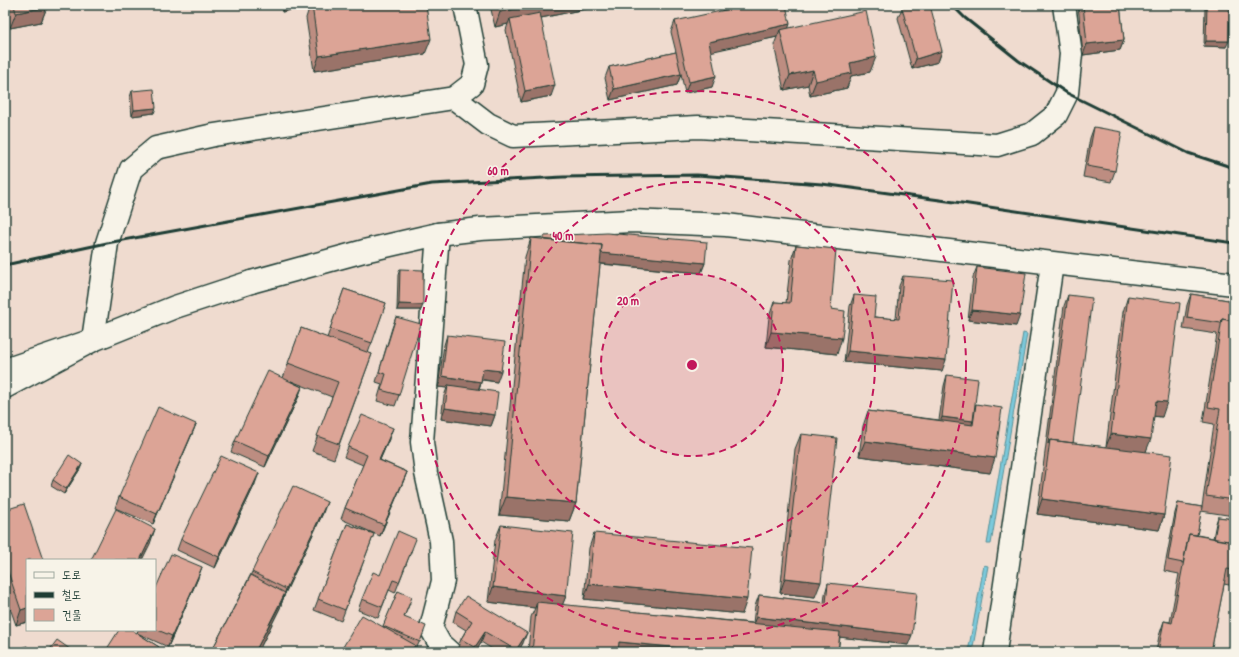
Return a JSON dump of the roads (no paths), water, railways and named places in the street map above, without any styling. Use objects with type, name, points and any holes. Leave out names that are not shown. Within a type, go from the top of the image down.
[{"type":"main road","points":[[93,340],[108,243],[131,168],[156,148],[214,135],[454,98],[472,84],[477,65],[465,5]]},
{"type":"main road","points":[[454,98],[488,124],[513,136],[698,126],[997,145],[1032,134],[1056,115],[1067,93],[1071,54],[1064,5]]},
{"type":"main road","points":[[5,370],[93,340],[175,307],[251,282],[364,251],[438,234],[480,229],[631,222],[726,225],[1234,284]]},
{"type":"main road","points":[[438,234],[422,442],[426,473],[441,541],[443,581],[431,628],[440,644],[449,652]]},
{"type":"main road","points":[[995,652],[1052,264]]},
{"type":"main road","points":[[5,387],[93,340]]},
{"type":"water","points":[[1023,333],[1027,334],[991,544],[987,544]]},
{"type":"water","points":[[984,565],[988,566],[972,652],[968,652]]},
{"type":"railway","points":[[952,5],[965,18],[1019,61],[1067,93],[1188,153],[1234,168]]},
{"type":"railway","points":[[5,265],[107,243],[432,184],[563,177],[697,175],[822,184],[1234,243]]}]
